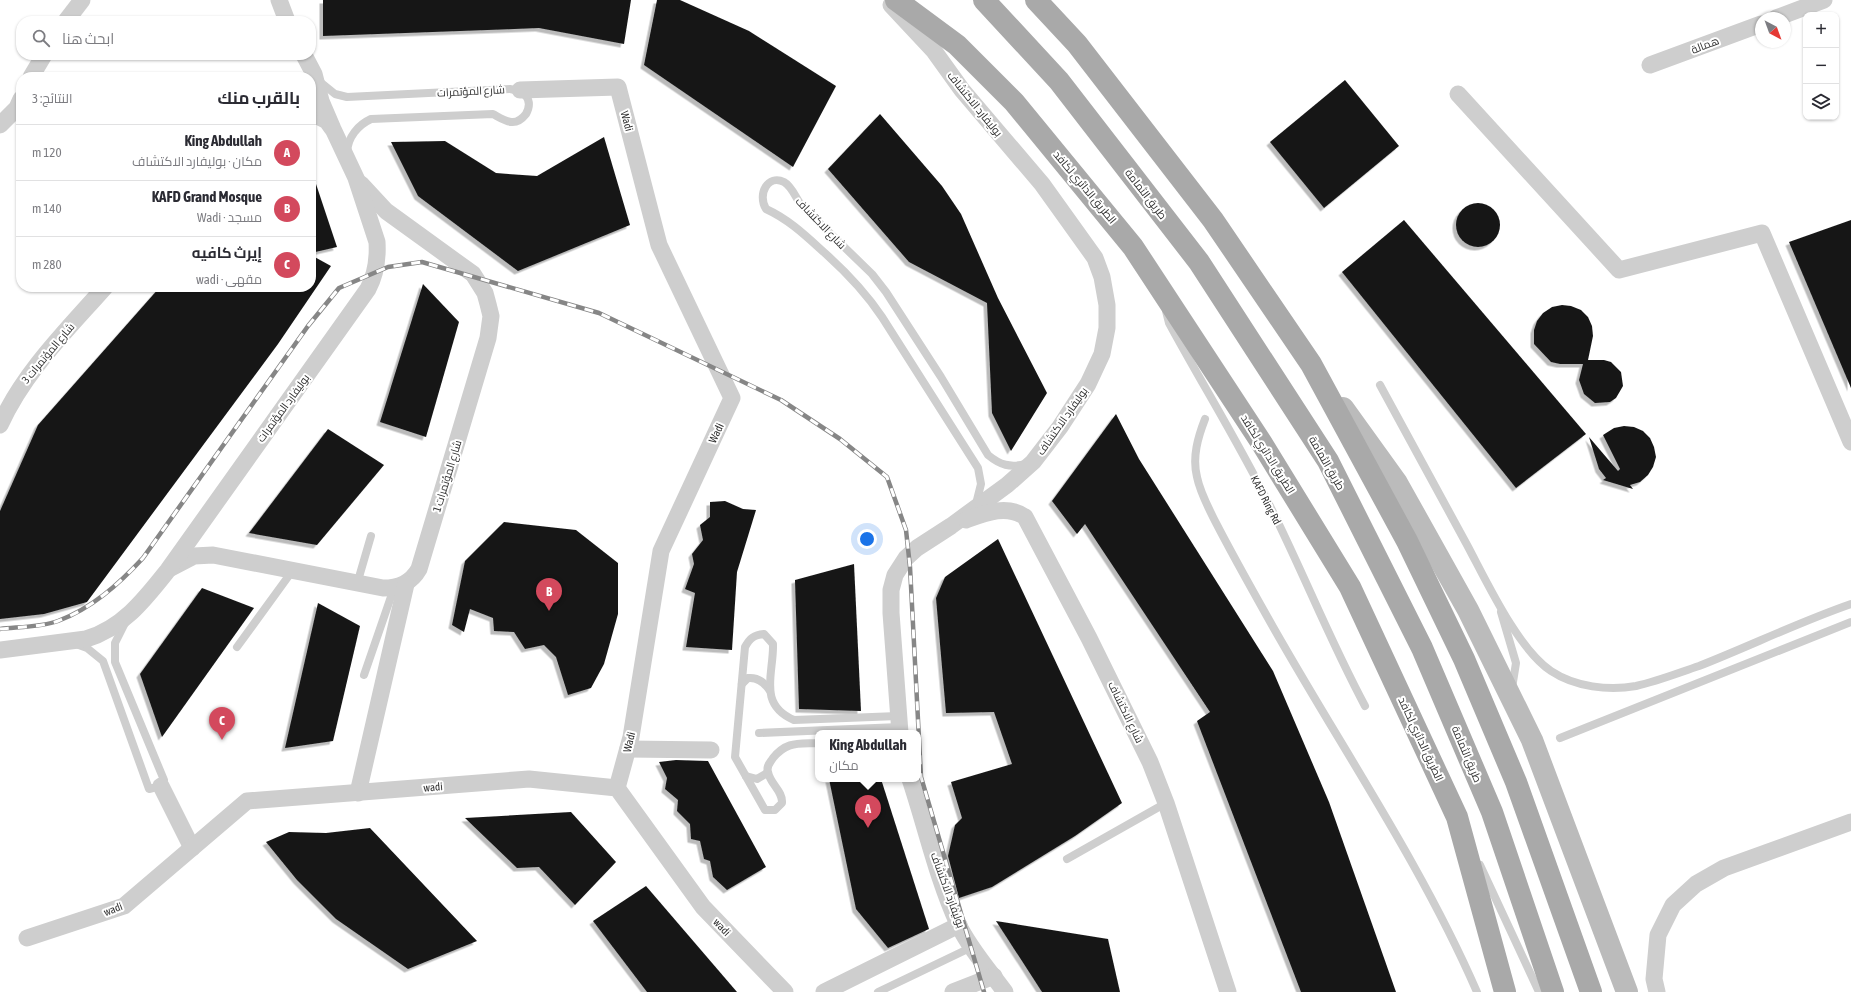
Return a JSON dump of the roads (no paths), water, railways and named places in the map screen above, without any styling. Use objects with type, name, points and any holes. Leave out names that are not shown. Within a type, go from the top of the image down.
[{"type":"main road","name":"الطريق الدائري لكافد","points":[[896,0],[957,45],[1014,102],[1133,246],[1262,442],[1350,587],[1457,817],[1505,992]]},
{"type":"main road","name":"طريق الثمامة","points":[[984,0],[1059,82],[1200,262],[1328,461],[1422,648],[1492,812],[1554,992]]},
{"type":"main road","points":[[1036,0],[1077,44],[1213,220],[1311,364],[1397,483],[1468,610],[1532,740],[1627,992]]},
{"type":"main road","points":[[1311,364],[1407,541],[1464,660],[1516,782],[1591,992]]},
{"type":"street","points":[[70,16],[82,0]]},
{"type":"street","points":[[279,0],[284,16]]},
{"type":"street","name":"بوليفارد الاكتشاف","points":[[887,0],[934,51],[962,90],[1042,184],[1094,258],[1102,277],[1106,305],[1107,328],[1102,354],[1088,384],[1073,409],[1032,462],[1006,485],[917,548],[906,558],[895,575],[890,590],[899,726]]},
{"type":"street","points":[[1791,12],[1824,0]]},
{"type":"street","name":"همالة","points":[[1650,66],[1755,26]]},
{"type":"street","points":[[34,72],[41,60]]},
{"type":"street","name":"بوليفارد المؤتمرات","points":[[307,60],[313,72]]},
{"type":"street","name":"بوليفارد المؤتمرات","points":[[0,650],[86,639],[98,636],[129,615],[146,599],[368,289],[374,278],[377,242],[356,178],[321,101],[316,82]]},
{"type":"street","name":"Wadi","points":[[520,90],[618,87],[659,245],[732,398],[661,551],[628,749],[617,788]]},
{"type":"street","points":[[1458,94],[1620,270],[1762,233],[1851,442]]},
{"type":"street","points":[[0,125],[16,108]]},
{"type":"street","points":[[316,115],[327,121],[334,129]]},
{"type":"street","name":"شارع المؤتمرات 1","points":[[356,178],[386,211],[473,274],[485,293],[491,316],[488,338],[424,556],[415,577],[400,586]]},
{"type":"street","name":"شارع المؤتمرات 3","points":[[0,425],[8,408],[28,376],[101,292]]},
{"type":"street","name":"شارع الاكتشاف","points":[[950,526],[982,514],[1002,510],[1014,511],[1025,517],[1093,645],[1150,762],[1166,803],[1228,992]]},
{"type":"street","points":[[168,570],[184,560],[204,555],[225,557],[378,588],[400,586],[358,794]]},
{"type":"street","points":[[628,749],[711,750]]},
{"type":"street","name":"wadi","points":[[27,938],[124,906],[247,801],[358,794],[529,779],[617,788],[703,907],[785,992]]},
{"type":"street","name":"بوليفارد الاكتشاف","points":[[911,782],[944,888],[959,925],[972,947],[1005,992]]},
{"type":"street","points":[[161,786],[192,848]]},
{"type":"street","points":[[1657,992],[1654,980],[1658,936],[1673,905],[1696,884],[1724,868],[1851,822]]},
{"type":"street","points":[[824,992],[959,925]]},
{"type":"street","points":[[953,992],[994,976]]},
{"type":"lane","name":"شارع المؤتمرات","points":[[316,77],[321,84],[335,94],[347,97],[510,89],[520,90],[526,96],[529,109],[522,119],[516,123],[509,123],[493,114],[371,119],[363,122],[354,133],[348,144],[347,157]]},
{"type":"lane","name":"شارع الاكتشاف","points":[[975,507],[980,495],[981,484],[978,468],[917,371],[868,295],[851,276],[806,234],[784,217],[766,209],[761,196],[763,190],[770,183],[777,180],[784,182],[791,189],[796,200],[802,207],[872,274],[886,292],[941,377],[988,454],[996,462],[1008,466],[1032,462]]},
{"type":"lane","name":"KAFD Ring Rd","points":[[1167,298],[1166,310],[1169,323],[1270,505],[1349,677],[1365,706]]},
{"type":"lane","points":[[1380,385],[1499,604],[1527,647],[1551,671],[1575,683],[1606,688],[1635,686],[1666,678],[1716,659],[1815,617],[1851,604]]},
{"type":"lane","points":[[1205,420],[1198,440],[1195,462],[1196,476],[1207,505],[1227,545],[1307,688],[1430,893],[1457,946],[1477,992]]},
{"type":"lane","points":[[357,584],[371,536]]},
{"type":"lane","points":[[237,647],[293,570]]},
{"type":"lane","points":[[364,675],[400,586]]},
{"type":"lane","points":[[1499,604],[1516,663],[1511,697]]},
{"type":"lane","points":[[64,642],[82,646],[103,661],[149,789],[161,786],[164,780],[115,662],[115,643],[129,615]]},
{"type":"lane","points":[[1560,738],[1851,622]]},
{"type":"lane","points":[[770,692],[769,678],[773,644],[764,634],[756,635],[749,640],[745,647],[735,757],[765,810],[775,810],[780,806],[782,799],[768,773],[768,766],[782,748],[790,744],[815,743]]},
{"type":"lane","points":[[742,684],[748,678],[754,678],[763,683],[770,692],[777,708],[784,716],[794,720],[899,726]]},
{"type":"lane","points":[[819,730],[899,726]]},
{"type":"lane","points":[[759,733],[815,730]]},
{"type":"lane","points":[[746,776],[757,779],[768,773]]},
{"type":"lane","points":[[1067,859],[1166,803]]},
{"type":"lane","points":[[1457,817],[1539,992]]},
{"type":"lane","points":[[878,992],[972,947]]},
{"type":"railway","points":[[0,629],[52,623],[70,616],[104,595],[143,558],[308,326],[339,288],[388,267],[422,262],[599,313],[781,400],[840,439],[887,477],[906,530],[910,567],[919,730]]},
{"type":"railway","points":[[921,777],[984,992]]},
{"type":"place","name":"KAFD Grand Mosque","points":[[549,611]]},
{"type":"place","name":"إيرث كافيه","points":[[222,740]]},
{"type":"place","name":"King Abdullah","points":[[868,828]]}]
